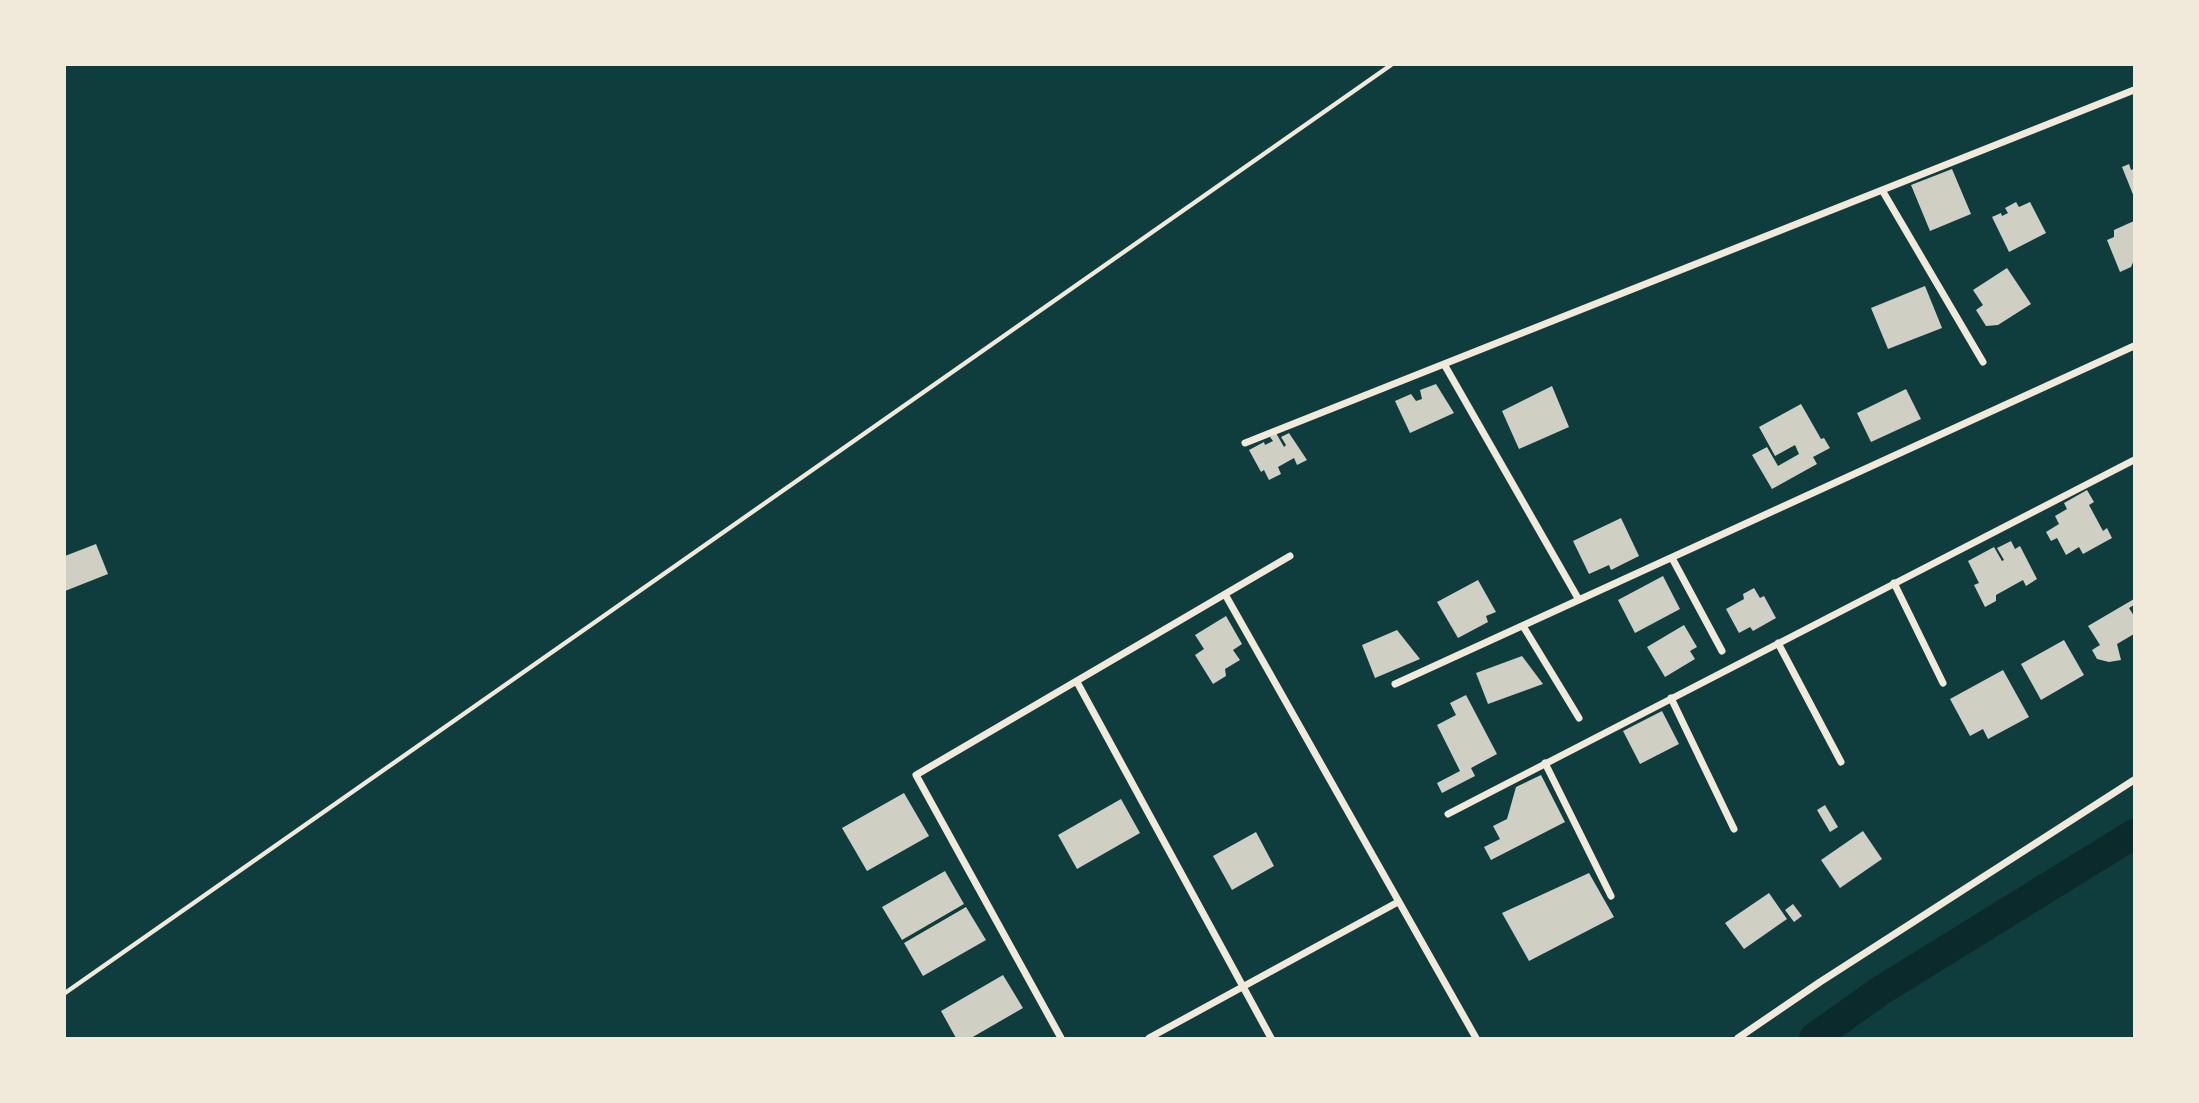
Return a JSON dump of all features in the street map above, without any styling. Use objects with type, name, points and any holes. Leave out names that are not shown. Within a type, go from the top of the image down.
[{"type":"street","points":[[1245,443],[2134,90]]},
{"type":"street","points":[[1882,190],[1983,362]]},
{"type":"street","points":[[1395,684],[2134,346]]},
{"type":"street","points":[[1444,364],[1579,600]]},
{"type":"street","points":[[1448,814],[2134,460]]},
{"type":"street","points":[[1061,1038],[916,775],[1226,596],[1290,556]]},
{"type":"street","points":[[1672,558],[1722,651]]},
{"type":"street","points":[[1894,583],[1943,683]]},
{"type":"street","points":[[1226,596],[1476,1038]]},
{"type":"street","points":[[1522,626],[1579,718]]},
{"type":"street","points":[[1778,643],[1841,762]]},
{"type":"street","points":[[1077,682],[1271,1038]]},
{"type":"street","points":[[1671,698],[1734,829]]},
{"type":"street","points":[[1545,763],[1611,896]]},
{"type":"street","points":[[1738,1038],[1820,982],[2134,780]]},
{"type":"street","points":[[1149,1038],[1398,902]]},
{"type":"lane","points":[[65,993],[1391,65]]},
{"type":"building","points":[[2129,164],[2131,170],[2134,169],[2134,197],[2122,167]]},
{"type":"building","points":[[1952,169],[1971,214],[1930,231],[1911,185]]},
{"type":"building","points":[[2016,202],[2019,207],[2030,202],[2046,233],[2009,252],[1992,217],[2008,213],[2005,208]]},
{"type":"building","points":[[2134,221],[2134,260],[2131,267],[2120,272],[2107,240],[2114,237],[2114,230]]},
{"type":"building","points":[[2007,268],[2031,304],[1998,325],[1986,326],[1976,310],[1983,305],[1973,290]]},
{"type":"building","points":[[1925,286],[1942,328],[1888,349],[1871,308]]},
{"type":"building","points":[[1436,384],[1454,413],[1410,433],[1395,401],[1411,394],[1416,401],[1422,399],[1420,390]]},
{"type":"building","points":[[1552,386],[1569,427],[1519,449],[1502,411]]},
{"type":"building","points":[[1906,389],[1921,419],[1871,442],[1857,413]]},
{"type":"building","points":[[1801,404],[1821,439],[1824,438],[1830,448],[1813,457],[1817,464],[1772,489],[1752,455],[1767,447],[1778,466],[1799,454],[1795,445],[1775,456],[1759,427]]},
{"type":"building","points":[[1276,433],[1284,447],[1286,445],[1281,437],[1289,433],[1307,460],[1297,465],[1294,458],[1278,467],[1281,474],[1269,480],[1264,470],[1261,472],[1249,450],[1264,442],[1265,445],[1273,441],[1270,437]]},
{"type":"building","points":[[2087,490],[2094,502],[2089,505],[2103,531],[2107,528],[2112,538],[2083,554],[2079,547],[2066,555],[2057,538],[2051,541],[2046,532],[2059,524],[2055,516],[2067,509],[2064,503]]},
{"type":"building","points":[[1621,518],[1639,556],[1611,570],[1609,565],[1589,574],[1573,541]]},
{"type":"building","points":[[2011,541],[2015,549],[2020,546],[2037,579],[2026,586],[2023,580],[1996,595],[1996,601],[1985,607],[1974,585],[1979,583],[1968,561],[1994,547],[2002,561],[2004,560],[1997,548]]},
{"type":"building","points":[[96,544],[108,574],[65,591],[65,556]]},
{"type":"building","points":[[1663,576],[1680,609],[1635,633],[1618,600]]},
{"type":"building","points":[[1478,580],[1496,612],[1486,616],[1488,622],[1458,638],[1437,602]]},
{"type":"building","points":[[1754,588],[1760,598],[1764,596],[1776,618],[1753,631],[1750,627],[1739,633],[1726,609],[1744,599],[1743,594]]},
{"type":"building","points":[[2134,599],[2134,605],[2129,608],[2134,616],[2134,634],[2117,644],[2121,660],[2109,662],[2097,659],[2092,650],[2100,645],[2088,626]]},
{"type":"building","points":[[1226,616],[1242,644],[1233,650],[1240,660],[1225,669],[1226,676],[1213,684],[1195,655],[1204,649],[1195,635]]},
{"type":"building","points":[[1684,625],[1697,647],[1690,651],[1695,659],[1665,677],[1647,647]]},
{"type":"building","points":[[1397,630],[1420,659],[1375,678],[1362,645]]},
{"type":"building","points":[[2064,640],[2084,675],[2041,700],[2021,664]]},
{"type":"building","points":[[1522,656],[1543,684],[1488,704],[1476,673]]},
{"type":"building","points":[[2003,670],[2029,717],[1988,739],[1983,729],[1970,736],[1950,699]]},
{"type":"building","points":[[1466,695],[1497,754],[1471,768],[1475,776],[1442,793],[1437,783],[1460,771],[1437,725],[1456,715],[1450,703]]},
{"type":"building","points":[[1662,711],[1679,744],[1640,764],[1623,731]]},
{"type":"building","points":[[1541,775],[1565,822],[1491,860],[1484,847],[1500,839],[1493,826],[1507,819],[1516,787]]},
{"type":"building","points":[[904,793],[929,836],[867,871],[842,828]]},
{"type":"building","points":[[1121,799],[1140,833],[1077,869],[1058,835]]},
{"type":"building","points":[[1825,805],[1838,827],[1830,832],[1817,810]]},
{"type":"building","points":[[1863,831],[1882,859],[1840,888],[1821,860]]},
{"type":"building","points":[[1256,832],[1274,866],[1232,890],[1213,856]]},
{"type":"building","points":[[945,871],[964,904],[902,940],[882,907]]},
{"type":"building","points":[[1589,873],[1614,917],[1529,961],[1502,913]]},
{"type":"building","points":[[1769,893],[1787,919],[1744,949],[1725,923]]},
{"type":"building","points":[[1793,904],[1802,916],[1794,922],[1785,910]]},
{"type":"building","points":[[966,907],[986,940],[923,976],[904,943]]},
{"type":"building","points":[[1003,975],[1023,1008],[971,1038],[956,1038],[941,1011]]},
{"type":"waterway","points":[[1814,1038],[1880,991],[2134,834]]}]
